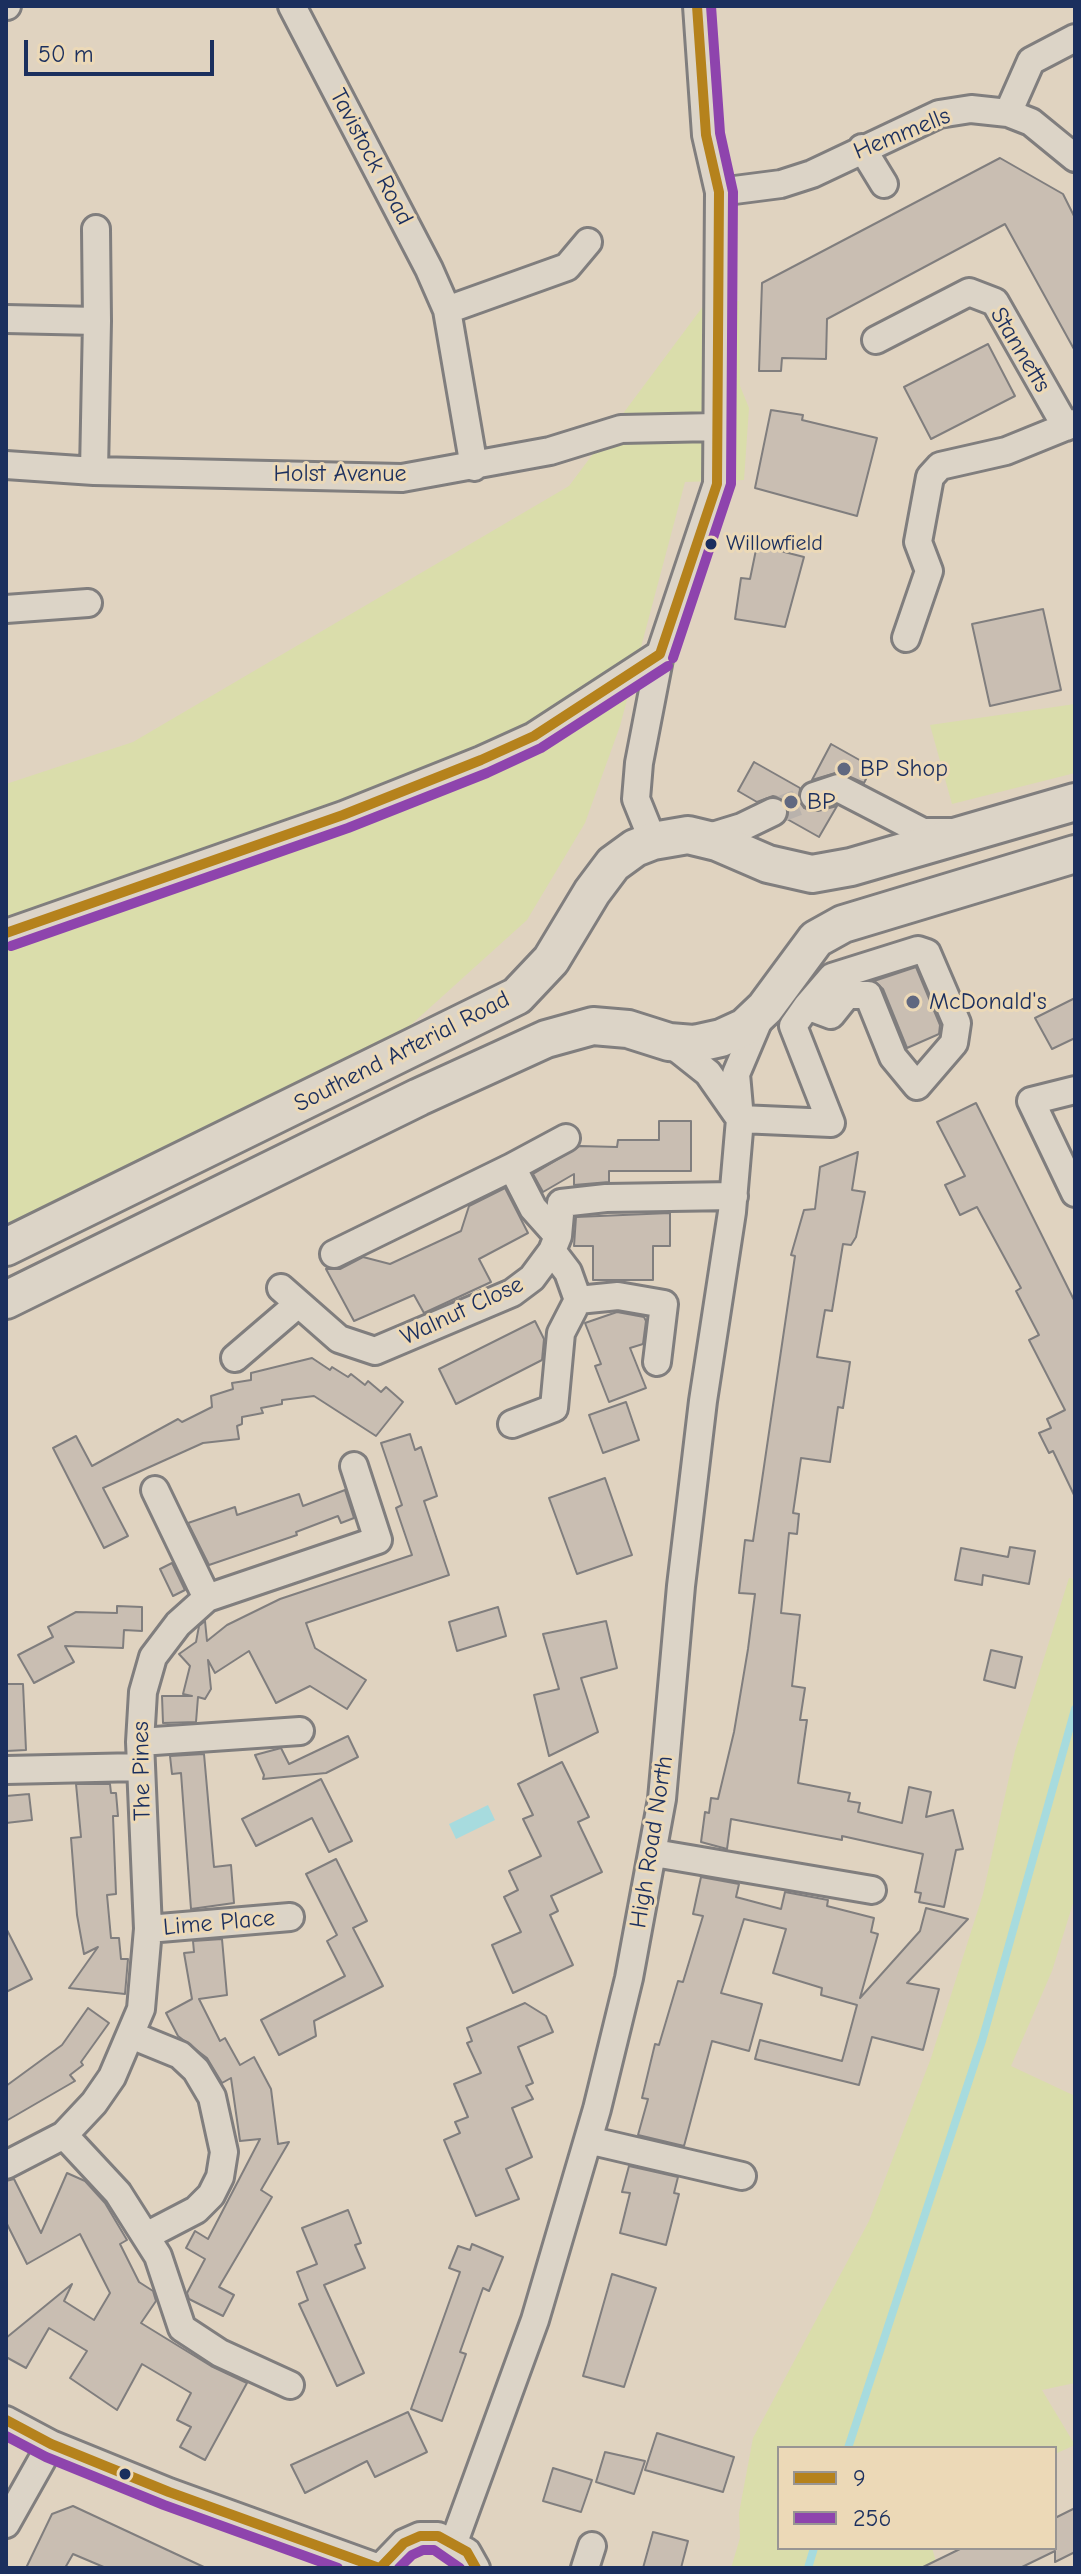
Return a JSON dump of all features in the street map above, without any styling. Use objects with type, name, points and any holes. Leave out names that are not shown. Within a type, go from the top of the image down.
[{"type":"highway","name":"Southend Arterial Road","points":[[6,1247],[517,996],[551,960],[592,892],[613,864],[635,848],[653,841],[688,835],[768,864],[812,874],[851,867],[1075,802]]},
{"type":"highway","name":"Southend Arterial Road","points":[[6,1300],[419,1097],[546,1039],[593,1026],[628,1029],[669,1042],[694,1044],[721,1038],[745,1027],[765,1008],[816,939],[843,924],[1075,854]]},
{"type":"street","name":"Tavistock Road","points":[[292,6],[429,269],[447,310],[474,467]]},
{"type":"street","points":[[653,841],[636,799],[639,763],[660,654],[717,484],[719,192],[706,135],[697,6]]},
{"type":"street","points":[[1008,113],[1031,61],[1075,38]]},
{"type":"street","name":"Hemmells","points":[[719,192],[781,184],[812,174],[939,114],[971,109],[1008,113],[1031,122],[1075,158]]},
{"type":"street","points":[[862,148],[884,184]]},
{"type":"street","points":[[94,471],[96,229]]},
{"type":"street","points":[[447,310],[567,267],[588,242]]},
{"type":"street","name":"Stannetts","points":[[876,340],[969,292],[995,302],[1071,425],[1006,451],[940,466],[930,477],[918,542],[929,571],[906,638]]},
{"type":"street","points":[[6,319],[97,321]]},
{"type":"street","name":"Holst Avenue","points":[[6,465],[94,471],[402,478],[550,451],[621,429],[716,427]]},
{"type":"street","points":[[6,609],[88,603]]},
{"type":"street","points":[[6,933],[343,815],[481,760],[534,736],[660,654]]},
{"type":"street","points":[[814,796],[838,788],[923,832],[976,831]]},
{"type":"street","points":[[703,839],[742,827],[773,812]]},
{"type":"street","points":[[669,1042],[708,1073],[740,1119],[831,1123],[793,1026],[847,995],[868,995],[893,1057],[917,1086],[954,1043],[957,1023],[927,953],[918,950],[832,977],[819,1010]]},
{"type":"street","name":"High Road North","points":[[454,2542],[535,2320],[588,2140],[629,1978],[654,1853],[703,1401],[734,1196],[740,1119],[736,1074],[765,1008]]},
{"type":"street","points":[[1075,1090],[1031,1101],[1075,1193]]},
{"type":"street","points":[[334,1254],[566,1138]]},
{"type":"street","points":[[512,1167],[555,1244],[578,1300],[561,1333],[554,1408],[512,1424]]},
{"type":"street","name":"Walnut Close","points":[[235,1358],[289,1296],[339,1339],[375,1351],[512,1293],[532,1278],[555,1244],[561,1203],[606,1198],[734,1196]]},
{"type":"street","points":[[578,1300],[618,1296],[664,1304],[657,1362]]},
{"type":"street","name":"The Pines","points":[[6,2165],[64,2135],[112,2077],[141,2009],[148,1929],[140,1754],[143,1692],[153,1657],[178,1624],[207,1598],[378,1540],[354,1466]]},
{"type":"street","points":[[155,1490],[207,1598]]},
{"type":"street","points":[[6,1770],[300,1731]]},
{"type":"street","points":[[654,1853],[872,1890]]},
{"type":"street","name":"Lime Place","points":[[148,1929],[290,1917]]},
{"type":"street","points":[[131,2035],[180,2055],[196,2070],[212,2097],[224,2152],[220,2177],[211,2195],[196,2210],[146,2236]]},
{"type":"street","points":[[64,2135],[118,2193],[146,2236],[158,2256],[182,2328],[220,2353],[290,2385]]},
{"type":"street","points":[[588,2140],[742,2176]]},
{"type":"street","points":[[6,2420],[51,2444],[169,2492],[380,2568],[404,2543],[420,2536],[438,2536],[454,2542],[467,2552],[476,2568]]},
{"type":"street","points":[[6,2524],[51,2444]]},
{"type":"green space","points":[[739,301],[740,386],[749,408],[744,480],[685,482],[620,726],[585,823],[527,920],[393,1041],[6,1231],[6,784],[133,742],[569,486],[704,305]]},
{"type":"green space","points":[[1075,704],[1075,773],[952,804],[930,725]]},
{"type":"green space","points":[[1069,1578],[1075,1579],[1075,1897],[1052,1971],[1011,2066],[1075,2096],[1075,2383],[1042,2390],[1075,2445],[1057,2453],[1057,2446],[777,2446],[777,2550],[933,2550],[938,2568],[731,2568],[740,2538],[739,2513],[753,2438],[869,2221],[931,2058],[983,1894],[1015,1751]]},
{"type":"water","points":[[488,1805],[495,1820],[456,1839],[449,1824]]},
{"type":"building","points":[[1000,158],[1063,194],[1075,218],[1075,351],[1005,224],[827,319],[826,359],[782,358],[781,371],[759,371],[762,283]]},
{"type":"building","points":[[988,344],[1015,396],[931,439],[904,387]]},
{"type":"building","points":[[771,410],[803,415],[802,420],[877,438],[857,516],[755,488]]},
{"type":"building","points":[[757,545],[804,557],[785,627],[735,619],[741,578],[750,579]]},
{"type":"building","points":[[1043,609],[1061,690],[990,706],[972,624]]},
{"type":"building","name":"BP Shop","points":[[831,744],[872,767],[864,783],[839,772],[812,780]]},
{"type":"building","name":"BP","points":[[754,762],[800,788],[799,800],[804,808],[818,811],[837,806],[819,837],[787,819],[788,806],[781,798],[773,796],[757,802],[738,791]]},
{"type":"building","name":"McDonald's","points":[[916,967],[940,1025],[939,1034],[907,1048],[883,989],[874,981]]},
{"type":"building","points":[[1075,998],[1075,1038],[1052,1049],[1035,1018]]},
{"type":"building","points":[[976,1103],[1075,1302],[1075,1497],[1053,1451],[1049,1453],[1039,1433],[1051,1428],[1047,1419],[1065,1410],[1029,1340],[1039,1335],[1016,1291],[1021,1288],[977,1207],[960,1215],[945,1185],[965,1176],[937,1122]]},
{"type":"building","points":[[659,1121],[691,1121],[691,1171],[609,1171],[609,1182],[574,1185],[574,1174],[543,1192],[533,1174],[580,1146],[617,1147],[618,1140],[659,1140]]},
{"type":"building","points":[[858,1152],[852,1190],[865,1192],[856,1237],[851,1245],[843,1244],[832,1311],[825,1310],[817,1357],[850,1362],[843,1408],[838,1407],[830,1462],[801,1458],[793,1513],[799,1514],[797,1534],[789,1533],[781,1613],[800,1615],[792,1686],[805,1688],[800,1720],[807,1720],[798,1783],[850,1793],[848,1801],[860,1803],[858,1812],[902,1823],[909,1787],[931,1792],[926,1817],[953,1810],[963,1849],[956,1850],[944,1907],[919,1902],[921,1893],[915,1892],[923,1854],[842,1836],[842,1840],[731,1819],[727,1849],[701,1842],[705,1812],[709,1813],[711,1798],[718,1799],[734,1732],[748,1649],[755,1594],[739,1593],[745,1540],[753,1541],[795,1256],[791,1255],[804,1210],[815,1209],[820,1167]]},
{"type":"building","points":[[505,1188],[528,1233],[479,1259],[491,1282],[424,1313],[414,1295],[354,1321],[326,1269],[340,1269],[363,1257],[390,1264],[461,1231],[469,1206]]},
{"type":"building","points":[[670,1213],[670,1246],[653,1246],[653,1280],[593,1280],[593,1246],[574,1246],[576,1217]]},
{"type":"building","points":[[617,1312],[644,1317],[646,1321],[643,1344],[630,1348],[646,1388],[609,1402],[595,1366],[601,1364],[585,1323]]},
{"type":"building","points":[[535,1321],[544,1339],[542,1360],[456,1404],[439,1369]]},
{"type":"building","points":[[312,1358],[330,1370],[332,1367],[348,1377],[351,1374],[365,1385],[368,1381],[381,1392],[386,1387],[403,1402],[376,1436],[314,1396],[282,1400],[282,1404],[261,1408],[263,1413],[242,1417],[242,1424],[237,1426],[239,1439],[203,1443],[103,1488],[128,1536],[104,1548],[53,1448],[76,1436],[92,1466],[178,1419],[182,1422],[212,1407],[211,1396],[233,1389],[232,1383],[251,1380],[251,1373]]},
{"type":"building","points":[[626,1402],[639,1440],[603,1453],[589,1415]]},
{"type":"building","points":[[410,1434],[415,1450],[421,1447],[437,1496],[424,1501],[449,1575],[306,1623],[315,1648],[366,1680],[347,1709],[310,1686],[276,1703],[249,1651],[215,1673],[208,1660],[211,1689],[205,1699],[198,1697],[196,1722],[163,1723],[162,1696],[192,1696],[183,1694],[190,1666],[179,1654],[196,1642],[199,1626],[205,1621],[207,1641],[227,1625],[280,1599],[412,1555],[396,1508],[402,1505],[381,1443]]},
{"type":"building","points":[[605,1478],[632,1555],[577,1574],[549,1498]]},
{"type":"building","points":[[345,1490],[354,1518],[341,1523],[338,1516],[296,1532],[297,1535],[209,1565],[188,1523],[235,1507],[237,1515],[299,1494],[303,1506]]},
{"type":"building","points":[[1010,1547],[1035,1551],[1029,1584],[983,1575],[982,1585],[955,1580],[961,1548],[1008,1557]]},
{"type":"building","points":[[172,1563],[185,1590],[173,1596],[160,1569]]},
{"type":"building","points":[[117,1606],[142,1607],[142,1631],[124,1630],[123,1648],[65,1646],[74,1662],[34,1683],[18,1655],[53,1637],[48,1627],[76,1612],[117,1613]]},
{"type":"building","points":[[498,1607],[506,1636],[457,1651],[449,1622]]},
{"type":"building","points":[[606,1621],[617,1668],[581,1678],[598,1732],[549,1756],[534,1695],[559,1689],[543,1634]]},
{"type":"building","points":[[991,1650],[1022,1657],[1015,1688],[984,1680]]},
{"type":"building","points":[[6,1684],[23,1684],[26,1750],[6,1751]]},
{"type":"building","points":[[348,1736],[358,1757],[326,1773],[263,1779],[255,1755],[281,1748],[289,1764]]},
{"type":"building","points":[[204,1754],[214,1867],[231,1865],[234,1903],[191,1909],[181,1773],[172,1774],[170,1756]]},
{"type":"building","points":[[562,1762],[589,1817],[578,1822],[602,1872],[551,1896],[558,1911],[550,1915],[573,1965],[513,1993],[492,1945],[521,1932],[504,1897],[518,1890],[509,1871],[541,1856],[523,1819],[533,1815],[518,1784]]},
{"type":"building","points":[[321,1779],[352,1841],[329,1852],[312,1818],[256,1846],[242,1819]]},
{"type":"building","points":[[76,1784],[110,1784],[111,1793],[116,1793],[118,1816],[113,1816],[116,1894],[107,1895],[111,1938],[119,1938],[121,1959],[128,1959],[125,1994],[69,1988],[98,1947],[84,1954],[77,1915],[71,1838],[81,1837]]},
{"type":"building","points":[[29,1794],[32,1820],[6,1823],[6,1796]]},
{"type":"building","points":[[336,1859],[367,1921],[353,1928],[383,1986],[314,2021],[316,2036],[279,2055],[261,2020],[345,1976],[327,1941],[337,1935],[306,1874]]},
{"type":"building","points":[[701,1877],[739,1884],[736,1897],[781,1909],[785,1892],[828,1900],[827,1906],[874,1918],[871,1932],[878,1934],[860,1998],[920,1931],[926,1908],[968,1919],[907,1983],[939,1989],[923,2050],[872,2037],[859,2085],[755,2059],[760,2040],[842,2061],[857,2005],[821,1995],[822,1988],[773,1973],[786,1929],[744,1919],[721,1993],[762,2004],[749,2051],[712,2041],[684,2146],[638,2135],[648,2099],[642,2098],[655,2044],[659,2045],[678,1981],[683,1982],[703,1916],[693,1914]]},
{"type":"building","points":[[6,1928],[32,1979],[6,1992]]},
{"type":"building","points":[[222,1939],[227,1995],[199,1999],[220,2041],[225,2038],[240,2065],[254,2057],[271,2089],[278,2144],[289,2142],[261,2190],[272,2197],[219,2287],[234,2295],[223,2316],[189,2299],[187,2293],[205,2259],[186,2248],[195,2231],[208,2239],[260,2139],[240,2141],[231,2078],[222,2083],[207,2058],[178,2036],[166,2013],[192,1999],[184,1953],[194,1952],[193,1941]]},
{"type":"building","points":[[525,2003],[546,2016],[553,2032],[518,2047],[533,2083],[526,2086],[533,2099],[512,2108],[532,2157],[506,2169],[519,2199],[476,2216],[444,2140],[460,2133],[455,2122],[468,2117],[454,2084],[481,2073],[467,2043],[472,2041],[467,2028]]},
{"type":"building","points":[[88,2008],[109,2023],[81,2062],[83,2065],[70,2075],[75,2081],[6,2121],[6,2086],[62,2045]]},
{"type":"building","points":[[629,2166],[678,2177],[674,2193],[679,2194],[666,2245],[620,2233],[630,2193],[622,2192]]},
{"type":"building","points":[[67,2173],[85,2181],[105,2203],[127,2240],[120,2244],[139,2282],[153,2291],[156,2301],[141,2323],[211,2366],[247,2383],[205,2460],[180,2447],[191,2427],[177,2420],[191,2393],[142,2364],[117,2410],[70,2378],[87,2351],[49,2328],[26,2368],[6,2357],[6,2338],[72,2284],[64,2301],[94,2320],[110,2293],[80,2234],[27,2264],[6,2222],[6,2181],[14,2179],[41,2233]]},
{"type":"building","points":[[348,2210],[361,2243],[355,2245],[365,2268],[324,2285],[364,2373],[337,2386],[299,2304],[308,2300],[297,2272],[317,2264],[302,2228]]},
{"type":"building","points":[[472,2244],[503,2257],[489,2291],[483,2288],[460,2352],[466,2354],[442,2421],[411,2409],[460,2272],[449,2268],[458,2246],[470,2250]]},
{"type":"building","points":[[612,2274],[656,2288],[624,2387],[583,2376]]},
{"type":"building","points":[[408,2412],[427,2452],[375,2477],[367,2461],[305,2493],[291,2465]]},
{"type":"building","points":[[657,2433],[734,2457],[723,2492],[645,2470]]},
{"type":"building","points":[[605,2452],[645,2461],[634,2494],[596,2482]]},
{"type":"building","points":[[553,2468],[592,2480],[581,2512],[543,2501]]},
{"type":"building","points":[[73,2506],[206,2568],[106,2568],[73,2554],[65,2568],[26,2568],[52,2514]]},
{"type":"building","points":[[1075,2508],[1075,2552],[1055,2562],[1055,2551],[1020,2568],[921,2568],[958,2550],[1057,2550],[1057,2517]]},
{"type":"building","points":[[653,2532],[688,2541],[681,2568],[643,2568]]},
{"type":"waterway","points":[[849,2446],[982,2041],[1075,1709]]},
{"type":"waterway","points":[[808,2568],[813,2550]]},
{"type":"tunnel","points":[[773,812],[814,796]]},
{"type":"transit line","name":"9","points":[[660,654],[717,484],[719,192],[706,135],[697,6]]},
{"type":"transit line","name":"256","points":[[673,658],[731,484],[733,192],[720,133],[711,6]]},
{"type":"transit line","name":"9","points":[[6,933],[343,815],[481,760],[534,736],[660,654]]},
{"type":"transit line","name":"256","points":[[11,946],[348,828],[487,773],[541,748],[668,666]]},
{"type":"transit line","name":"9","points":[[6,2420],[51,2444],[169,2492],[379,2568]]},
{"type":"transit line","name":"256","points":[[6,2436],[46,2457],[164,2505],[338,2568]]},
{"type":"transit line","name":"9","points":[[380,2568],[404,2543],[420,2536],[438,2536],[467,2552],[476,2568]]},
{"type":"transit line","name":"256","points":[[399,2568],[412,2555],[423,2550],[434,2550],[460,2568]]},
{"type":"place","name":"Willowfield","points":[[711,544]]},
{"type":"place","name":"BP Shop","points":[[844,769]]},
{"type":"place","name":"BP","points":[[791,802]]},
{"type":"place","name":"McDonald's","points":[[913,1002]]}]
